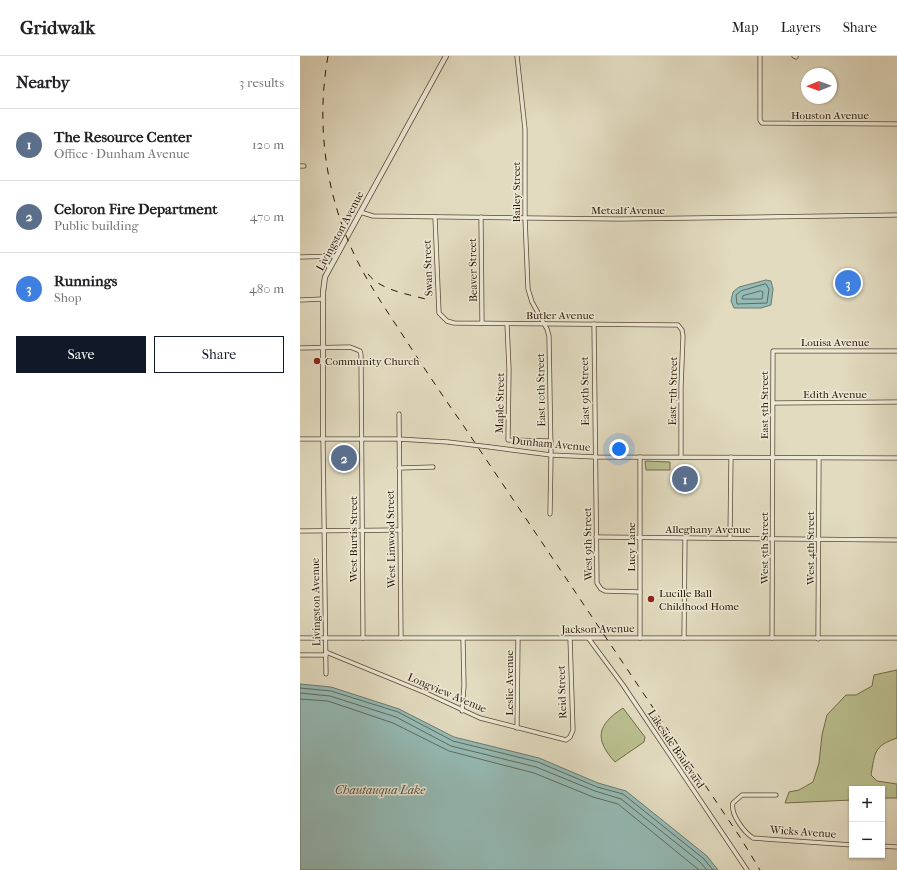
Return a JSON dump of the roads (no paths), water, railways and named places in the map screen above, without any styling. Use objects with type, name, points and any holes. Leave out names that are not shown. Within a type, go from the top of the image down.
[{"type":"street","name":"Livingston Avenue","points":[[326,674],[323,439],[323,299],[325,277],[446,56]]},
{"type":"street","name":"Bailey Street","points":[[517,56],[526,129],[525,218],[528,289],[532,302],[545,324]]},
{"type":"street","name":"Houston Avenue","points":[[760,56],[760,120],[762,123],[897,124]]},
{"type":"street","name":"Metcalf Avenue","points":[[360,212],[373,216],[629,219],[897,216]]},
{"type":"street","name":"Swan Street","points":[[435,216],[437,293],[439,313],[441,317]]},
{"type":"street","name":"Beaver Street","points":[[481,217],[482,323]]},
{"type":"street","points":[[321,256],[329,268]]},
{"type":"street","points":[[300,257],[336,256]]},
{"type":"street","points":[[300,300],[323,299]]},
{"type":"street","name":"Butler Avenue","points":[[441,317],[454,323],[674,324],[680,326]]},
{"type":"street","name":"Maple Street","points":[[507,324],[509,370],[508,440],[551,441]]},
{"type":"street","name":"East 10th Street","points":[[545,324],[549,336],[552,456],[550,514]]},
{"type":"street","name":"East 9th Street","points":[[594,324],[596,457]]},
{"type":"street","name":"East 7th Street","points":[[680,326],[683,336],[681,457]]},
{"type":"street","points":[[300,348],[323,348]]},
{"type":"street","name":"West Burtis Street","points":[[323,348],[356,348],[361,355],[363,638]]},
{"type":"street","name":"Louisa Avenue","points":[[773,351],[897,352]]},
{"type":"street","name":"East 5th Street","points":[[773,351],[773,458]]},
{"type":"street","name":"Edith Avenue","points":[[774,403],[897,402]]},
{"type":"street","name":"West Linwood Street","points":[[399,414],[401,638]]},
{"type":"street","name":"Dunham Avenue","points":[[300,439],[399,439],[448,442],[552,456],[897,458]]},
{"type":"street","name":"West 9th Street","points":[[596,457],[597,578],[600,588],[605,591],[640,592]]},
{"type":"street","name":"Lucy Lane","points":[[640,457],[640,638]]},
{"type":"street","points":[[730,538],[731,458]]},
{"type":"street","name":"West 5th Street","points":[[772,638],[773,458]]},
{"type":"street","name":"West 4th Street","points":[[818,638],[819,458]]},
{"type":"street","points":[[399,468],[434,467]]},
{"type":"street","points":[[300,531],[400,530]]},
{"type":"street","name":"Alleghany Avenue","points":[[596,537],[897,540]]},
{"type":"street","points":[[684,638],[685,538]]},
{"type":"street","name":"Jackson Avenue","points":[[300,638],[897,638]]},
{"type":"street","points":[[462,711],[464,686],[463,638]]},
{"type":"street","name":"Leslie Avenue","points":[[517,728],[518,638]]},
{"type":"street","name":"Reid Street","points":[[564,740],[570,737],[573,730],[570,638]]},
{"type":"street","name":"Lakeside Boulevard","points":[[589,639],[623,685],[747,870]]},
{"type":"street","points":[[300,655],[326,653]]},
{"type":"street","name":"Longview Avenue","points":[[326,653],[480,718],[564,740]]},
{"type":"street","name":"Wicks Avenue","points":[[776,795],[742,795],[733,803],[732,808],[735,815],[744,830],[753,838],[849,845]]},
{"type":"street","points":[[885,846],[897,847]]},
{"type":"water","points":[[766,280],[771,281],[773,289],[771,305],[761,308],[734,308],[731,301],[733,292],[739,287]]},
{"type":"water","name":"Chautauqua Lake","points":[[300,684],[331,687],[399,709],[454,737],[539,758],[598,783],[626,791],[707,856],[718,870],[300,870]]},
{"type":"railway","points":[[328,56],[324,81],[323,106],[323,132],[326,157],[336,206],[344,230],[359,264],[376,295],[740,837],[760,870]]},
{"type":"railway","points":[[368,274],[374,280],[388,288],[404,294],[429,300]]},
{"type":"place","name":"Runnings","points":[[848,283]]},
{"type":"place","name":"Community Church","points":[[317,361]]},
{"type":"place","name":"Celoron Fire Department","points":[[344,458]]},
{"type":"place","name":"The Resource Center","points":[[685,479]]},
{"type":"place","name":"Lucille Ball Childhood Home","points":[[651,599]]}]
